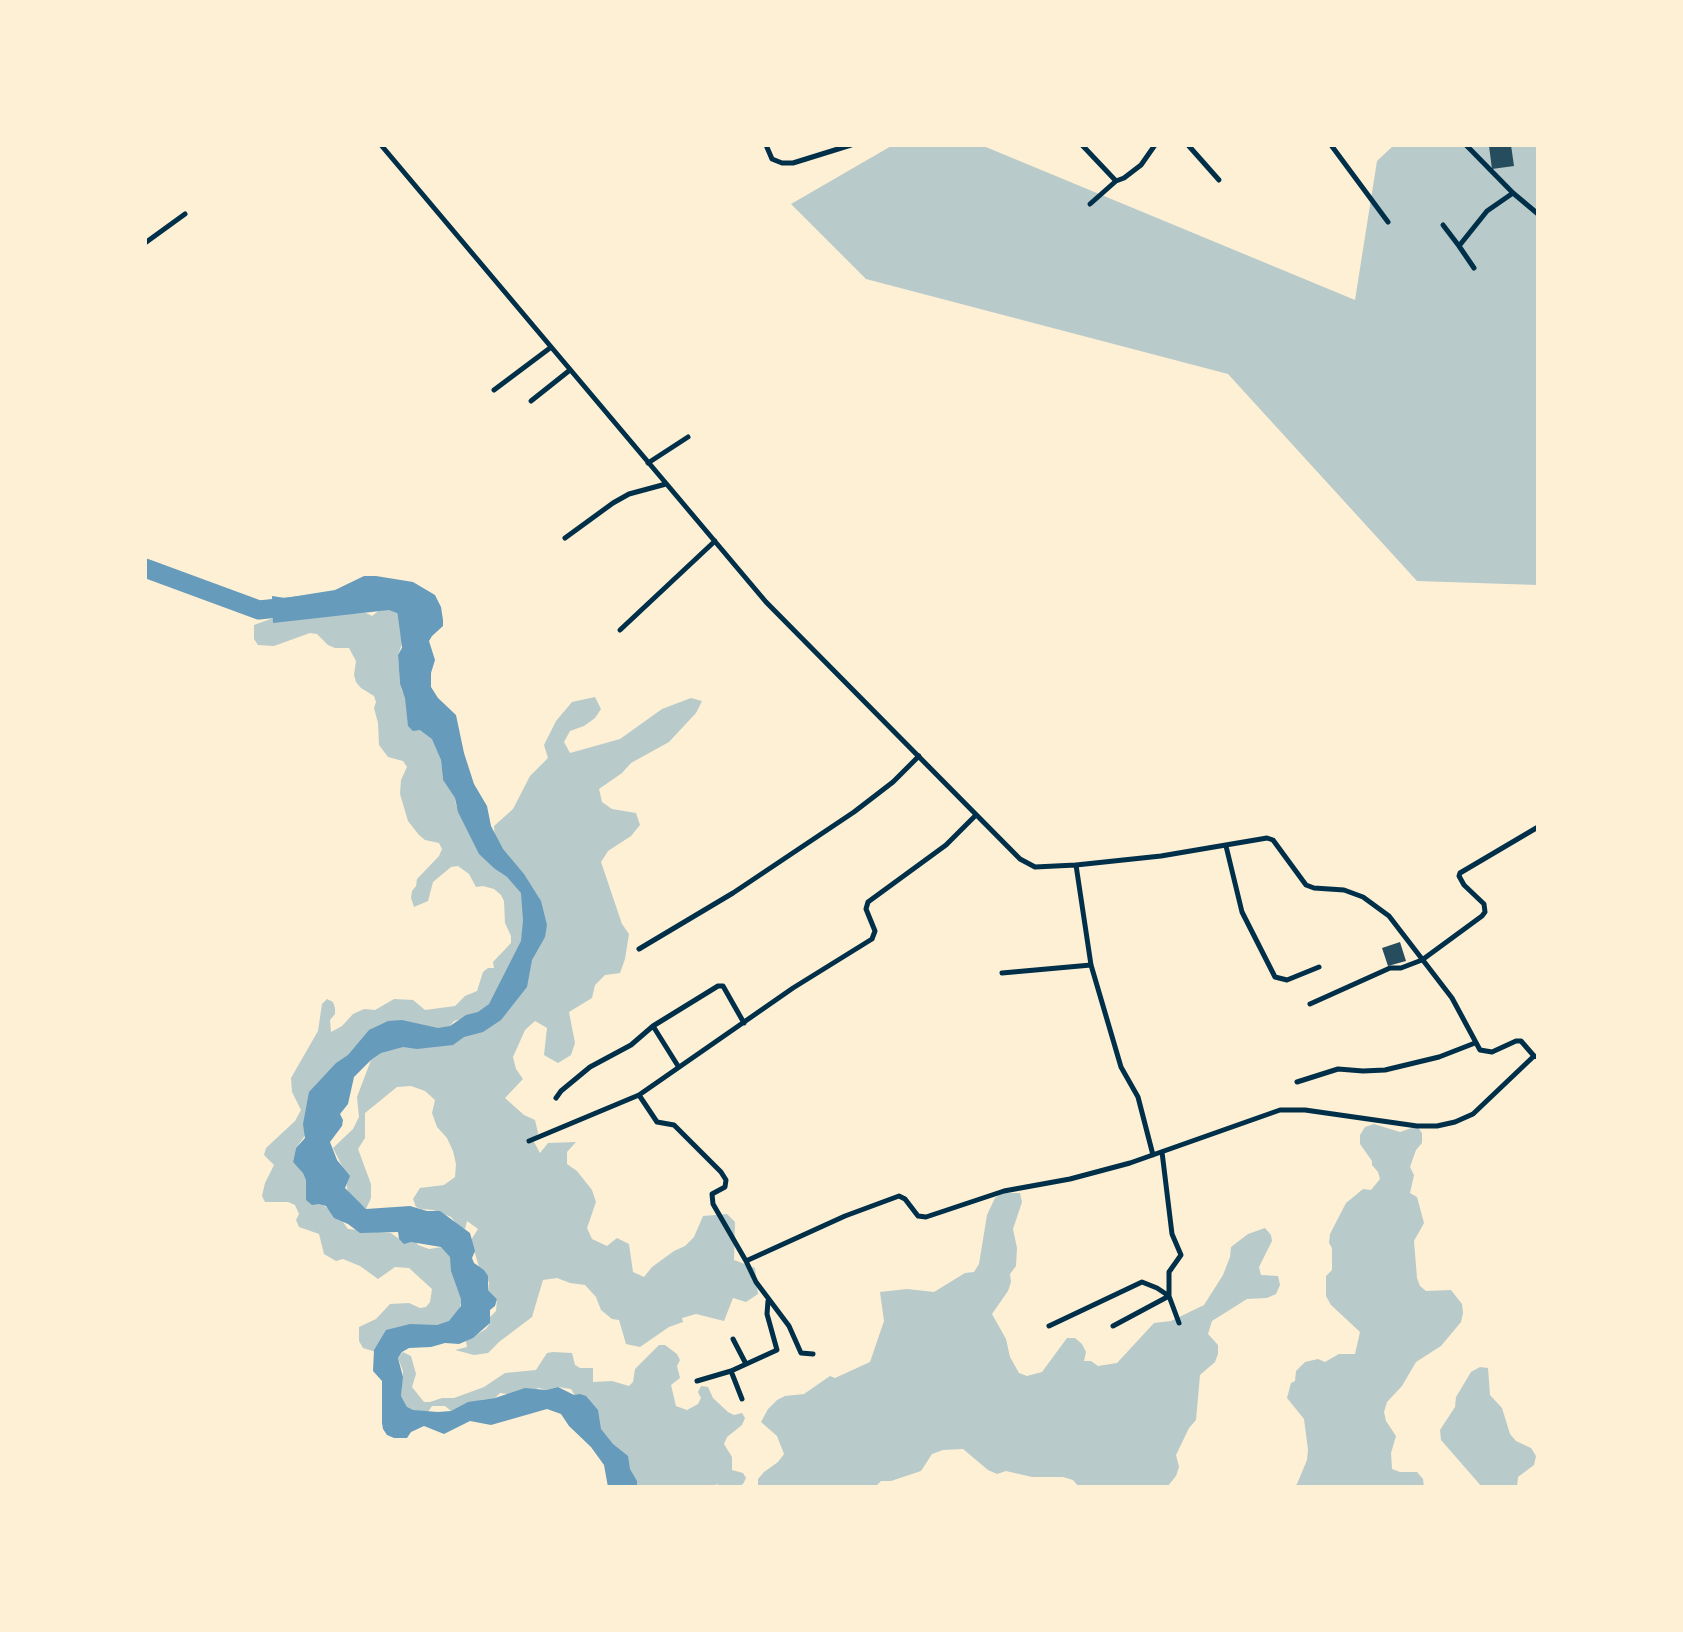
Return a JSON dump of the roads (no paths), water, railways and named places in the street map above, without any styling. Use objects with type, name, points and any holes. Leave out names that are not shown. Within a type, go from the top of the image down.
[{"type":"street","points":[[381,145],[766,603],[1028,864],[1043,867],[1076,865],[1226,846],[1267,838],[1273,840],[1306,885],[1344,890],[1363,897],[1389,916],[1452,999],[1475,1043],[1485,1052],[1521,1041],[1536,1057],[1473,1114],[1455,1122],[1417,1126],[1305,1110],[1280,1110],[1091,1174],[1004,1191],[926,1217],[918,1216],[905,1199],[899,1196],[890,1198],[746,1262]]},
{"type":"street","points":[[766,145],[772,159],[782,163],[793,163],[851,145]]},
{"type":"street","points":[[1082,145],[1116,181]]},
{"type":"street","points":[[1090,204],[1116,181],[1125,178],[1140,165],[1155,145]]},
{"type":"street","points":[[1188,145],[1219,180]]},
{"type":"street","points":[[1331,145],[1388,222]]},
{"type":"street","points":[[1466,145],[1513,193],[1536,210]]},
{"type":"street","points":[[1459,246],[1487,211],[1513,193]]},
{"type":"street","points":[[145,243],[185,214]]},
{"type":"street","points":[[1443,225],[1474,268]]},
{"type":"street","points":[[494,390],[550,348]]},
{"type":"street","points":[[531,401],[570,370]]},
{"type":"street","points":[[648,463],[688,437]]},
{"type":"street","points":[[565,538],[629,494],[666,484]]},
{"type":"street","points":[[620,630],[715,541]]},
{"type":"street","points":[[639,949],[733,893],[854,812],[893,782],[919,756]]},
{"type":"street","points":[[529,1141],[639,1095],[793,988],[872,939],[875,931],[866,909],[868,902],[946,845],[976,815]]},
{"type":"street","points":[[1310,1004],[1390,968],[1401,968],[1422,960],[1485,912],[1484,904],[1461,880],[1460,873],[1538,827]]},
{"type":"street","points":[[1226,846],[1242,912],[1275,977],[1287,980],[1319,967]]},
{"type":"street","points":[[1076,865],[1091,965],[1121,1067],[1138,1097],[1153,1155]]},
{"type":"street","points":[[1002,973],[1091,965]]},
{"type":"street","points":[[556,1098],[590,1067],[631,1045],[653,1026],[718,986],[723,986],[744,1023]]},
{"type":"street","points":[[653,1026],[678,1066]]},
{"type":"street","points":[[1297,1082],[1338,1069],[1385,1070],[1438,1058],[1475,1043]]},
{"type":"street","points":[[639,1095],[657,1122],[674,1125],[722,1172],[726,1180],[725,1187],[712,1194],[713,1204],[756,1282],[789,1326],[801,1353],[813,1354]]},
{"type":"street","points":[[1161,1152],[1172,1234],[1181,1255],[1169,1272],[1169,1296],[1179,1323]]},
{"type":"street","points":[[1049,1326],[1142,1282],[1157,1287],[1169,1296]]},
{"type":"street","points":[[1113,1326],[1169,1296]]},
{"type":"street","points":[[697,1381],[732,1371],[778,1350],[767,1314],[768,1300]]},
{"type":"street","points":[[733,1339],[746,1364]]},
{"type":"street","points":[[732,1371],[741,1399]]},
{"type":"water","points":[[364,576],[413,582],[435,595],[441,607],[443,626],[429,641],[435,660],[431,687],[438,698],[456,715],[464,753],[474,784],[487,806],[491,826],[503,849],[524,874],[541,901],[547,925],[545,937],[532,960],[527,987],[501,1020],[483,1032],[464,1037],[453,1045],[417,1049],[403,1047],[381,1053],[371,1060],[354,1077],[348,1104],[340,1114],[342,1126],[330,1142],[337,1160],[350,1176],[345,1188],[366,1209],[410,1206],[427,1211],[440,1211],[470,1233],[475,1251],[472,1258],[474,1263],[488,1276],[488,1290],[497,1299],[490,1310],[490,1323],[473,1338],[459,1344],[445,1343],[409,1348],[402,1352],[398,1358],[403,1377],[401,1396],[407,1407],[413,1410],[438,1412],[451,1411],[468,1402],[495,1398],[525,1388],[546,1390],[558,1387],[574,1395],[586,1396],[598,1410],[601,1429],[613,1444],[628,1456],[637,1487],[608,1487],[604,1465],[591,1447],[569,1426],[561,1414],[547,1409],[491,1425],[470,1421],[444,1434],[424,1426],[411,1432],[407,1438],[387,1435],[382,1423],[382,1381],[373,1371],[374,1350],[386,1330],[410,1324],[437,1325],[449,1321],[461,1306],[450,1257],[441,1247],[411,1242],[404,1244],[399,1239],[398,1232],[360,1233],[334,1218],[326,1206],[312,1205],[306,1200],[306,1180],[303,1173],[293,1162],[296,1148],[305,1138],[303,1124],[309,1092],[336,1063],[348,1055],[369,1030],[388,1021],[402,1020],[438,1028],[450,1026],[466,1015],[478,1012],[489,1004],[521,941],[521,893],[507,877],[479,854],[458,812],[455,798],[443,780],[441,760],[432,739],[420,730],[413,731],[408,726],[398,655],[414,626],[402,615],[389,610],[273,623],[272,596],[285,598],[335,590]]},
{"type":"waterway","points":[[145,568],[259,610],[297,606]]},
{"type":"waterway","points":[[405,597],[412,650],[416,660]]}]
